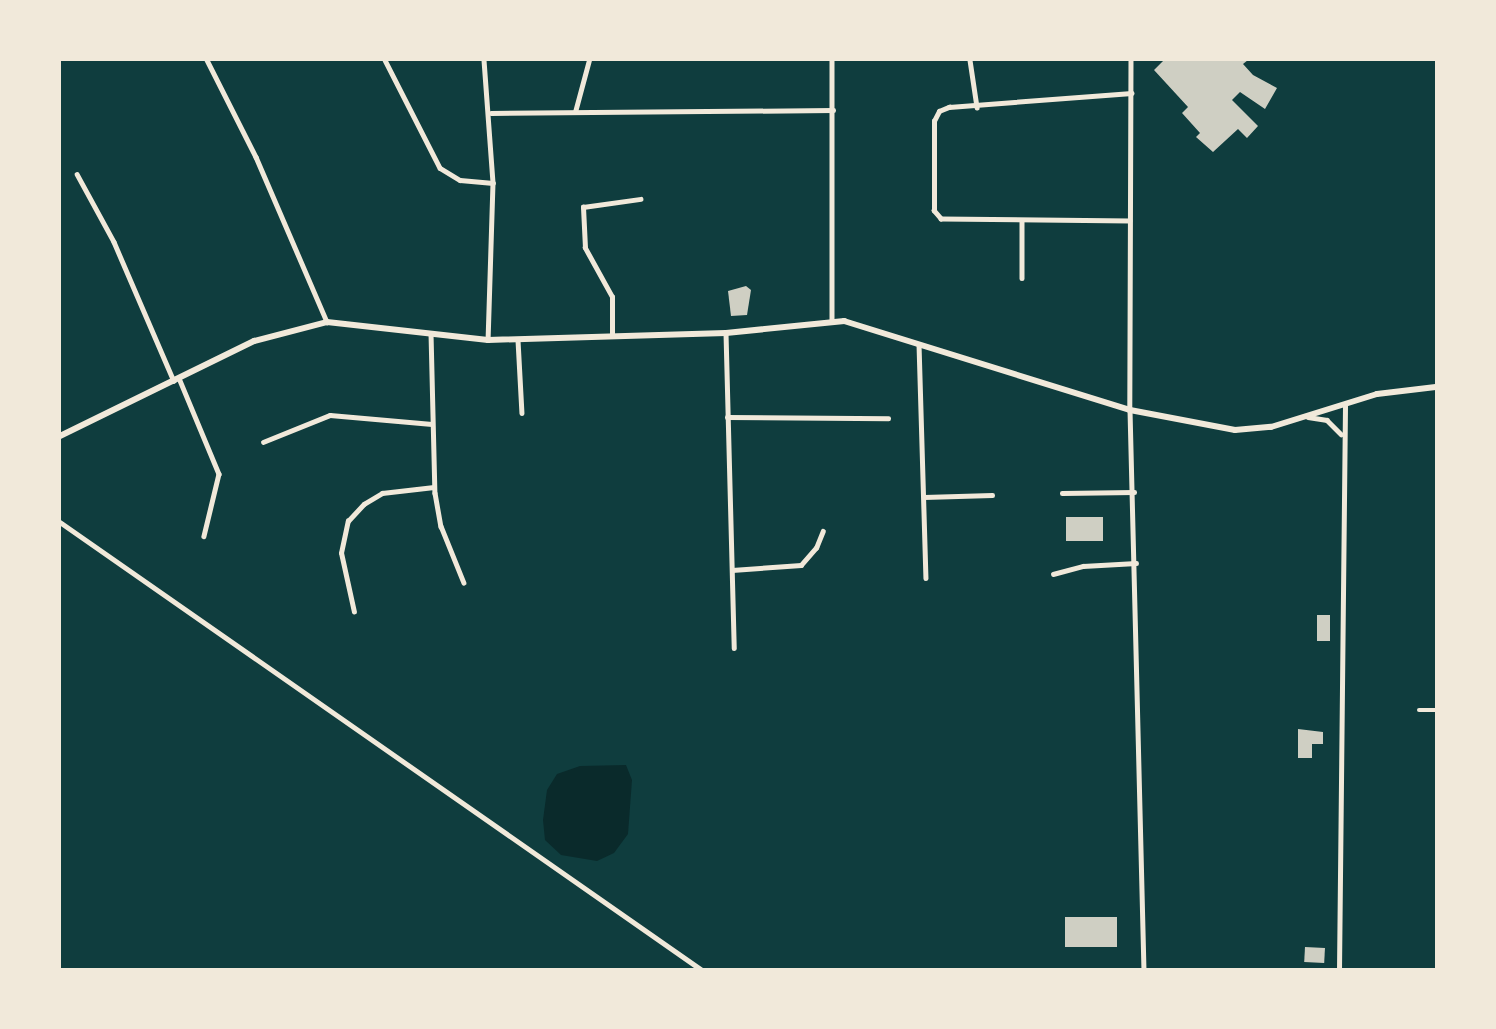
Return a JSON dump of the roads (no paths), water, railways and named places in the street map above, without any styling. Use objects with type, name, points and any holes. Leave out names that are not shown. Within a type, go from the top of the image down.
[{"type":"main road","points":[[60,436],[267,336],[327,323],[488,340],[518,340],[726,333],[832,321],[919,344],[1130,410],[1234,430],[1307,416],[1387,392],[1437,387]]},
{"type":"street","points":[[207,60],[256,157],[327,323]]},
{"type":"street","points":[[385,60],[440,168],[460,180],[493,183]]},
{"type":"street","points":[[484,60],[491,113],[493,183],[488,340]]},
{"type":"street","points":[[575,112],[589,60]]},
{"type":"street","points":[[831,60],[834,110],[832,321]]},
{"type":"street","points":[[970,60],[977,107]]},
{"type":"street","points":[[1131,60],[1130,410],[1136,563],[1144,970]]},
{"type":"street","points":[[1130,221],[946,221],[934,211],[936,116],[949,107],[977,107],[1131,93]]},
{"type":"street","points":[[491,113],[834,110]]},
{"type":"street","points":[[76,174],[114,242],[219,474],[204,536]]},
{"type":"street","points":[[612,336],[612,297],[585,248],[583,207],[640,199]]},
{"type":"street","points":[[1022,221],[1022,278]]},
{"type":"street","points":[[432,332],[435,487],[441,527],[464,583]]},
{"type":"street","points":[[726,333],[734,648]]},
{"type":"street","points":[[518,340],[522,413]]},
{"type":"street","points":[[919,344],[926,578]]},
{"type":"street","points":[[1339,970],[1345,405]]},
{"type":"street","points":[[263,442],[330,415],[432,424]]},
{"type":"street","points":[[1307,416],[1338,426],[1343,437]]},
{"type":"street","points":[[727,417],[888,418]]},
{"type":"street","points":[[354,612],[341,553],[348,522],[364,504],[382,493],[435,487]]},
{"type":"street","points":[[1062,493],[1134,492]]},
{"type":"street","points":[[924,497],[992,495]]},
{"type":"street","points":[[60,522],[702,970]]},
{"type":"street","points":[[732,570],[801,565],[816,548],[822,531]]},
{"type":"street","points":[[1053,574],[1083,566],[1136,563]]},
{"type":"street","points":[[1419,710],[1437,710]]},
{"type":"water","points":[[626,765],[632,780],[628,834],[614,853],[597,861],[561,855],[545,840],[543,820],[547,790],[557,774],[580,766]]}]
